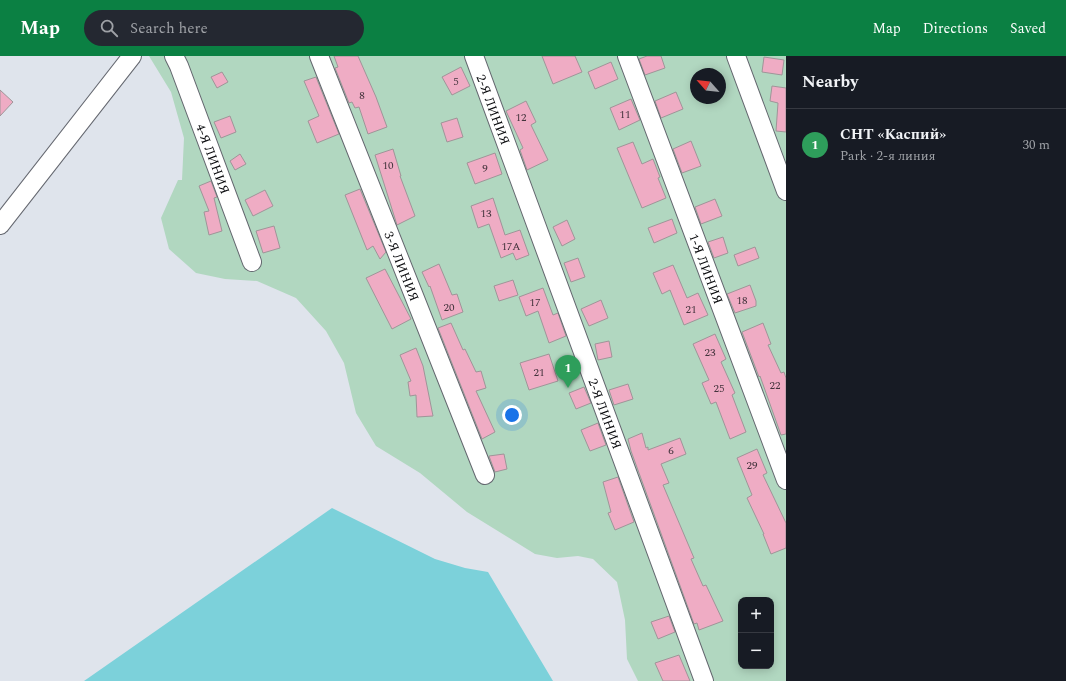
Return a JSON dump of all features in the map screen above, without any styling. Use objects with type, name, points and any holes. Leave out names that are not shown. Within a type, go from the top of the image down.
[{"type":"street","points":[[0,225],[132,56]]},
{"type":"street","name":"4-Я ЛИНИЯ","points":[[174,56],[252,262]]},
{"type":"street","name":"3-Я ЛИНИЯ","points":[[319,56],[485,476]]},
{"type":"street","name":"2-Я ЛИНИЯ","points":[[474,56],[704,681]]},
{"type":"street","name":"1-Я ЛИНИЯ","points":[[627,56],[786,480]]},
{"type":"street","points":[[736,56],[786,191]]},
{"type":"green space","points":[[149,56],[786,56],[786,681],[638,681],[627,659],[625,620],[617,582],[593,559],[578,556],[557,558],[535,554],[467,512],[420,473],[376,446],[356,413],[344,363],[326,331],[296,298],[257,281],[225,279],[196,273],[169,249],[161,218],[178,180],[182,180],[184,138],[171,92]]},
{"type":"water","points":[[332,508],[435,559],[465,568],[488,572],[553,681],[84,681]]},
{"type":"building","points":[[334,56],[358,56],[387,127],[368,134],[359,107],[355,108],[352,102],[349,103],[335,68],[338,67]]},
{"type":"building","points":[[542,56],[575,56],[582,72],[553,84]]},
{"type":"building","points":[[647,56],[661,56],[665,68],[645,75],[639,59]]},
{"type":"building","points":[[764,57],[784,60],[782,75],[762,72]]},
{"type":"building","points":[[611,62],[618,79],[595,89],[588,72]]},
{"type":"building","points":[[461,67],[470,86],[452,95],[442,77]]},
{"type":"building","points":[[222,72],[228,82],[217,88],[211,77]]},
{"type":"building","points":[[316,77],[339,134],[317,143],[308,121],[319,116],[304,81]]},
{"type":"building","points":[[772,86],[786,88],[786,132],[776,131],[778,103],[770,101]]},
{"type":"building","points":[[0,90],[13,102],[0,116]]},
{"type":"building","points":[[676,92],[683,109],[661,118],[655,101]]},
{"type":"building","points":[[631,99],[640,120],[619,130],[610,108]]},
{"type":"building","points":[[526,101],[536,122],[531,125],[548,160],[527,170],[520,150],[523,148],[506,111]]},
{"type":"building","points":[[230,116],[236,132],[221,138],[214,122]]},
{"type":"building","points":[[457,118],[463,137],[447,142],[441,123]]},
{"type":"building","points":[[691,141],[701,166],[682,173],[673,149]]},
{"type":"building","points":[[633,142],[642,164],[653,159],[660,177],[658,178],[666,198],[642,208],[617,148]]},
{"type":"building","points":[[393,149],[400,176],[415,216],[397,225],[375,155]]},
{"type":"building","points":[[495,153],[502,174],[475,184],[467,163]]},
{"type":"building","points":[[240,154],[246,164],[235,170],[230,161]]},
{"type":"building","points":[[211,181],[217,197],[214,198],[222,231],[209,235],[204,212],[209,211],[199,186]]},
{"type":"building","points":[[360,189],[386,252],[380,259],[373,246],[367,250],[345,195]]},
{"type":"building","points":[[265,190],[273,206],[253,216],[245,200]]},
{"type":"building","points":[[493,198],[505,235],[520,230],[529,255],[516,260],[513,253],[501,258],[489,224],[478,228],[471,206]]},
{"type":"building","points":[[715,199],[722,216],[701,224],[695,207]]},
{"type":"building","points":[[672,219],[677,233],[654,243],[648,228]]},
{"type":"building","points":[[567,220],[575,239],[562,246],[553,227]]},
{"type":"building","points":[[274,226],[280,248],[263,253],[256,231]]},
{"type":"building","points":[[723,237],[728,253],[714,258],[708,242]]},
{"type":"building","points":[[755,247],[759,258],[738,266],[734,255]]},
{"type":"building","points":[[578,258],[585,277],[571,282],[564,263]]},
{"type":"building","points":[[439,264],[452,295],[457,294],[463,312],[442,320],[430,286],[429,287],[422,272]]},
{"type":"building","points":[[673,265],[687,298],[698,293],[708,315],[684,325],[670,290],[662,294],[653,273]]},
{"type":"building","points":[[385,269],[411,319],[392,329],[366,278]]},
{"type":"building","points":[[513,280],[518,295],[499,301],[494,286]]},
{"type":"building","points":[[750,285],[756,301],[756,306],[735,313],[727,294]]},
{"type":"building","points":[[543,288],[553,315],[558,313],[566,336],[549,343],[538,311],[526,316],[519,297]]},
{"type":"building","points":[[601,300],[608,318],[589,326],[581,309]]},
{"type":"building","points":[[451,323],[463,350],[465,349],[476,372],[481,371],[486,388],[476,391],[495,432],[482,439],[438,328]]},
{"type":"building","points":[[763,323],[771,344],[768,345],[781,373],[784,372],[786,378],[786,434],[781,435],[760,376],[759,377],[742,332]]},
{"type":"building","points":[[715,334],[726,359],[721,362],[735,393],[732,395],[746,432],[730,439],[716,402],[711,404],[702,383],[709,380],[693,344]]},
{"type":"building","points":[[609,341],[612,357],[598,360],[595,344]]},
{"type":"building","points":[[416,348],[423,366],[433,416],[417,417],[416,395],[410,396],[408,382],[411,381],[400,355]]},
{"type":"building","points":[[549,354],[558,381],[529,390],[520,363]]},
{"type":"building","points":[[628,384],[633,399],[614,405],[609,390]]},
{"type":"building","points":[[584,387],[591,403],[576,409],[569,393]]},
{"type":"building","points":[[598,423],[606,445],[590,451],[581,430]]},
{"type":"building","points":[[642,433],[646,448],[648,447],[648,450],[680,438],[686,454],[661,464],[669,483],[663,485],[694,558],[691,559],[703,586],[706,585],[723,621],[699,630],[697,623],[694,624],[631,451],[628,439]]},
{"type":"building","points":[[757,449],[767,473],[763,475],[786,523],[786,548],[771,554],[764,534],[747,498],[752,495],[737,458]]},
{"type":"building","points":[[504,454],[507,469],[495,472],[489,456]]},
{"type":"building","points":[[618,477],[634,522],[615,530],[608,513],[611,512],[603,482]]},
{"type":"building","points":[[669,616],[675,632],[658,639],[651,622]]},
{"type":"building","points":[[679,655],[690,681],[663,681],[655,663]]},
{"type":"place","name":"СНТ «Каспий»","points":[[568,388]]}]
